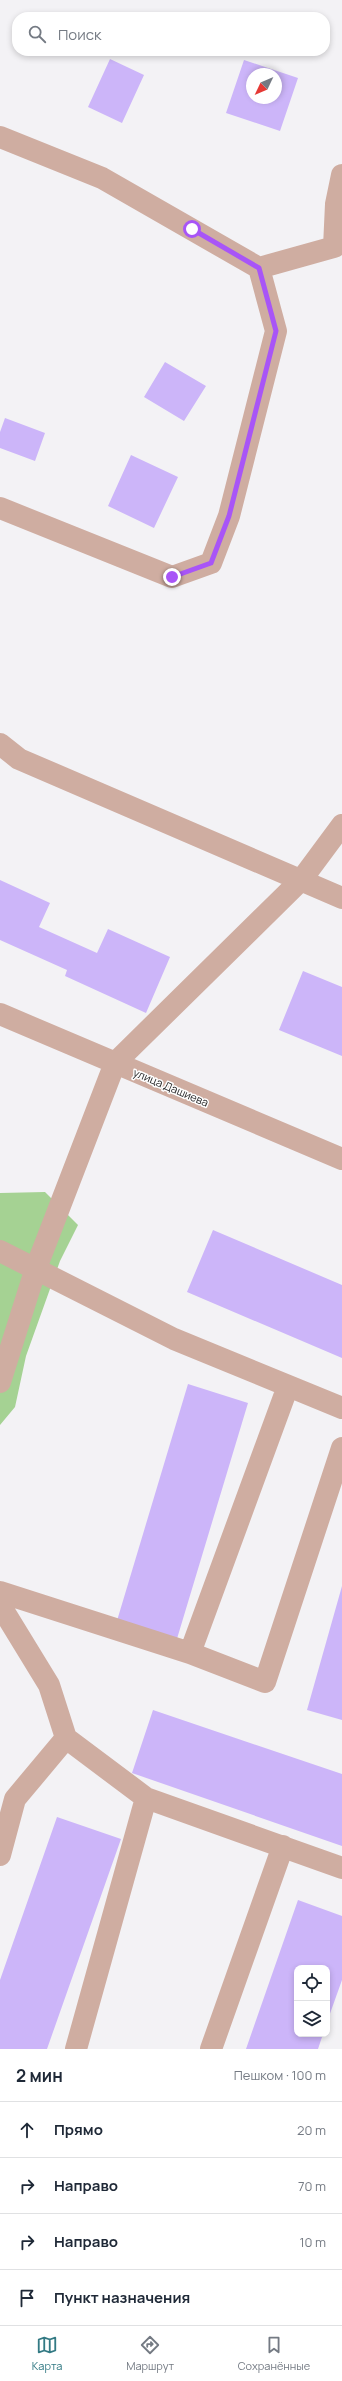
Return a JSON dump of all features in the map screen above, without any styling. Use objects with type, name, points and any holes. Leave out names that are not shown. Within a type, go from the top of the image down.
[{"type":"street","points":[[0,137],[102,178],[259,268],[276,331],[229,516],[211,563],[172,577],[0,508]]},
{"type":"street","points":[[259,268],[334,247],[336,204],[342,175]]},
{"type":"street","points":[[0,744],[19,759],[302,879],[342,898]]},
{"type":"street","points":[[0,1382],[36,1268],[116,1063],[302,879],[342,826]]},
{"type":"street","name":"улица Дашиева","points":[[0,1014],[342,1159]]},
{"type":"street","points":[[0,1251],[174,1339],[342,1408]]},
{"type":"street","points":[[190,1654],[288,1386]]},
{"type":"street","points":[[0,1592],[190,1654],[265,1682],[342,1448]]},
{"type":"street","points":[[0,1605],[49,1685],[66,1738],[146,1798],[342,1868]]},
{"type":"street","points":[[0,1855],[15,1799],[66,1738]]},
{"type":"street","points":[[76,2049],[146,1798]]},
{"type":"street","points":[[211,2049],[283,1846]]},
{"type":"green space","points":[[45,1192],[78,1225],[60,1261],[26,1356],[15,1407],[0,1425],[0,1193]]},
{"type":"building","points":[[110,59],[144,75],[122,123],[88,107]]},
{"type":"building","points":[[244,60],[268,68],[246,68],[246,104],[282,104],[282,73],[298,78],[280,131],[226,113]]},
{"type":"building","points":[[165,362],[206,386],[184,421],[144,397]]},
{"type":"building","points":[[5,418],[45,433],[35,461],[0,448],[0,432]]},
{"type":"building","points":[[131,455],[178,477],[154,528],[108,506]]},
{"type":"building","points":[[0,880],[50,903],[39,927],[97,953],[108,929],[170,957],[146,1013],[65,976],[67,970],[0,940]]},
{"type":"building","points":[[303,971],[342,987],[342,1056],[279,1030]]},
{"type":"building","points":[[213,1230],[342,1285],[342,1358],[187,1292]]},
{"type":"building","points":[[188,1384],[248,1403],[176,1642],[116,1624]]},
{"type":"building","points":[[342,1586],[342,1720],[307,1710]]},
{"type":"building","points":[[153,1710],[342,1774],[342,1846],[132,1773]]},
{"type":"building","points":[[57,1817],[121,1839],[47,2049],[0,2049],[0,1980]]},
{"type":"building","points":[[298,1900],[342,1916],[342,1980],[330,2014],[330,1965],[294,1965],[294,2037],[322,2037],[318,2049],[246,2049]]},
{"type":"route","points":[[172,577],[211,563],[229,516],[253,429],[276,331],[259,268],[192,229]]}]
